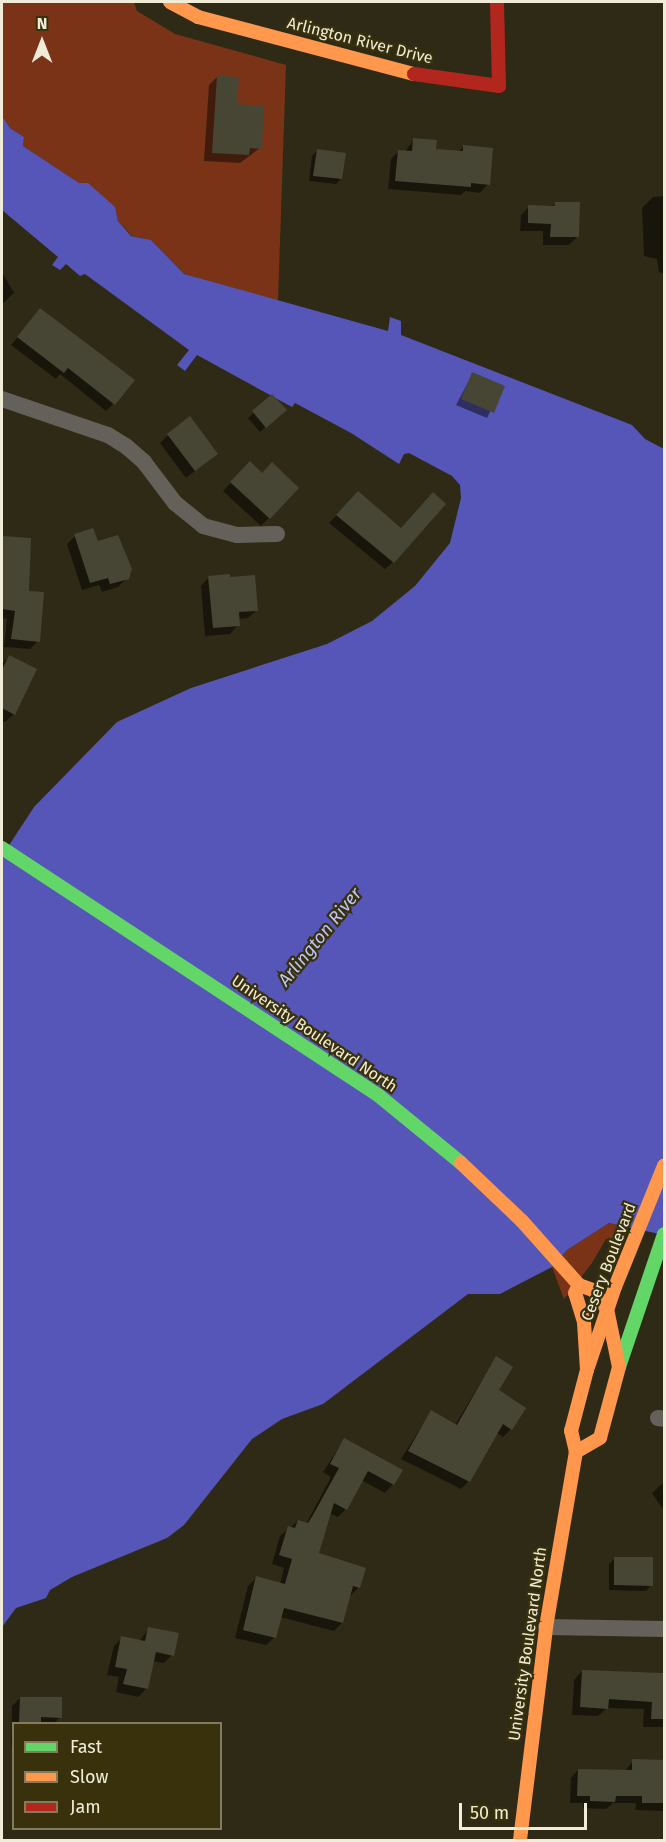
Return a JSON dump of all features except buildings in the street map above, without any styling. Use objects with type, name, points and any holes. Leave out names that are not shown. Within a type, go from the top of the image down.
[{"type":"main road","name":"Arlington River Drive","points":[[170,2],[198,17],[409,73],[499,86],[497,2]]},
{"type":"main road","name":"University Boulevard North","points":[[2,848],[378,1095],[472,1172],[522,1221],[579,1285],[593,1290],[607,1309]]},
{"type":"main road","name":"Cesery Boulevard","points":[[587,1370],[607,1309],[664,1167]]},
{"type":"main road","points":[[576,1452],[600,1438],[619,1367],[662,1240]]},
{"type":"main road","name":"University Boulevard North","points":[[520,1840],[546,1627],[576,1452],[571,1431],[587,1370],[584,1322],[575,1293],[579,1285]]},
{"type":"main road","points":[[607,1309],[619,1367]]},
{"type":"street","points":[[2,399],[108,435],[127,447],[144,462],[175,503],[203,526],[237,535],[278,534]]},
{"type":"street","points":[[546,1627],[664,1629]]},
{"type":"shaded area","points":[[2,2],[134,2],[137,11],[175,34],[286,65],[278,301],[184,274],[151,240],[132,236],[118,221],[115,207],[23,146],[24,137],[10,128],[2,116]]},
{"type":"shaded area","points":[[609,1223],[624,1227],[620,1237],[606,1239],[592,1263],[564,1299],[552,1267],[567,1250]]},
{"type":"water","name":"Arlington River","points":[[2,116],[10,128],[24,137],[23,146],[79,183],[88,183],[115,207],[118,221],[131,236],[151,240],[184,274],[388,331],[390,317],[401,321],[401,335],[632,425],[645,439],[664,449],[664,1235],[609,1223],[567,1250],[552,1267],[500,1294],[468,1294],[323,1404],[282,1419],[252,1439],[184,1525],[167,1538],[72,1577],[50,1590],[46,1598],[16,1608],[2,1627],[2,856],[34,807],[117,722],[191,688],[327,644],[372,621],[415,586],[450,543],[461,498],[460,485],[452,476],[409,453],[404,454],[399,464],[351,433],[295,403],[292,407],[197,355],[185,371],[177,365],[189,350],[85,274],[80,276],[66,264],[60,270],[52,265],[58,257],[2,210]]},
{"type":"traffic: fast","points":[[2,848],[378,1095],[461,1163]]},
{"type":"traffic: fast","points":[[619,1367],[664,1234]]},
{"type":"traffic: slow","points":[[170,2],[198,17],[414,74]]},
{"type":"traffic: slow","points":[[461,1163],[522,1221],[579,1285],[593,1290],[607,1309],[619,1367],[600,1438],[576,1452]]},
{"type":"traffic: slow","points":[[588,1367],[615,1287],[664,1166]]},
{"type":"traffic: slow","points":[[520,1840],[546,1627],[576,1452],[571,1431],[587,1370],[584,1322],[575,1293],[579,1285]]},
{"type":"traffic: jam","points":[[414,74],[499,86],[497,2]]}]
